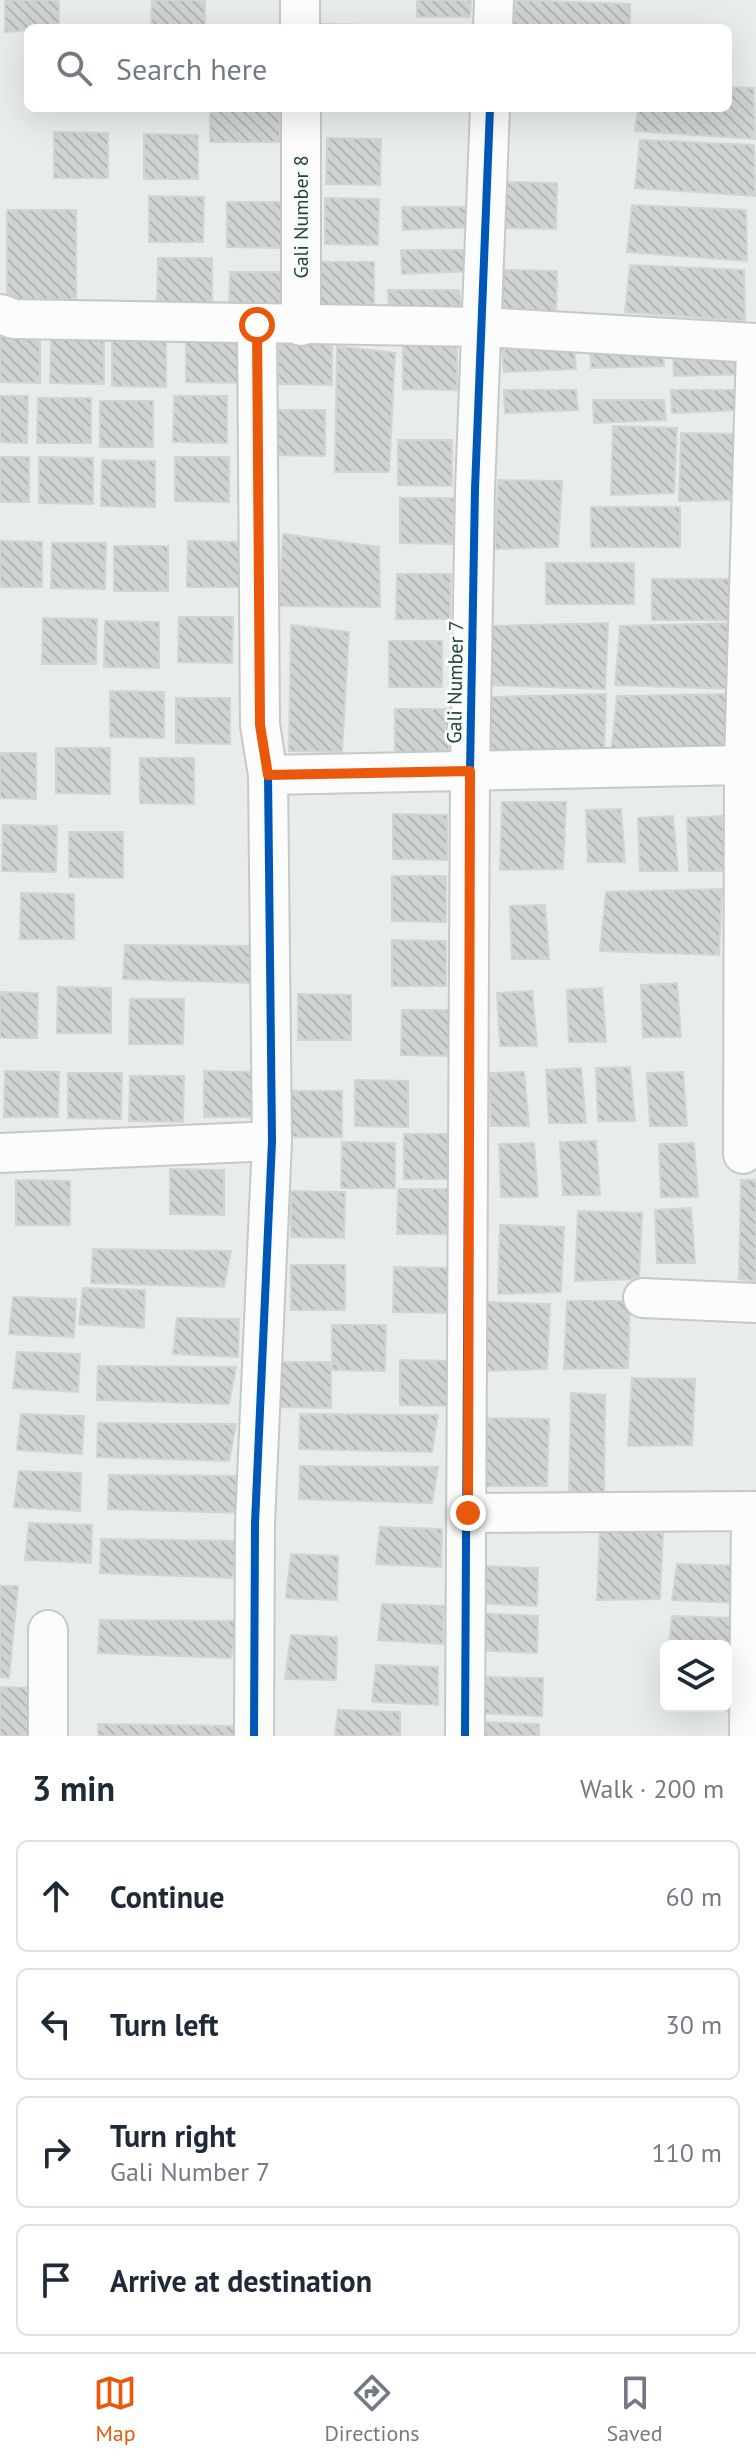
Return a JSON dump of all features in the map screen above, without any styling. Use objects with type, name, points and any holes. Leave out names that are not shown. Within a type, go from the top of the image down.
[{"type":"street","points":[[300,0],[300,24]]},
{"type":"street","points":[[493,24],[494,0]]},
{"type":"street","name":"Gali Number 8","points":[[301,112],[301,326]]},
{"type":"street","name":"Gali Number 7","points":[[465,1736],[470,771],[490,112]]},
{"type":"street","points":[[0,314],[14,319],[483,327],[756,346],[744,765],[743,1154]]},
{"type":"street","points":[[254,1736],[255,1523],[272,1141],[268,775],[260,725],[257,325]]},
{"type":"street","points":[[268,775],[744,765]]},
{"type":"street","points":[[0,1153],[272,1141]]},
{"type":"street","points":[[643,1298],[756,1303]]},
{"type":"street","points":[[468,1513],[753,1511],[749,1736]]},
{"type":"street","points":[[48,1630],[48,1736]]},
{"type":"building","points":[[5,0],[59,0],[59,24],[24,24],[24,31],[5,32]]},
{"type":"building","points":[[152,0],[205,0],[205,24],[151,24]]},
{"type":"building","points":[[417,0],[471,0],[470,17],[417,17]]},
{"type":"building","points":[[516,0],[630,4],[630,24],[513,24]]},
{"type":"building","points":[[732,87],[754,88],[755,139],[635,131],[637,112],[732,112]]},
{"type":"building","points":[[210,112],[280,112],[280,142],[210,142]]},
{"type":"building","points":[[54,132],[108,133],[108,178],[54,178]]},
{"type":"building","points":[[144,134],[198,135],[198,179],[144,179]]},
{"type":"building","points":[[327,138],[381,139],[380,185],[326,184]]},
{"type":"building","points":[[640,140],[754,145],[755,196],[635,188]]},
{"type":"building","points":[[503,182],[557,183],[556,229],[502,228]]},
{"type":"building","points":[[149,196],[204,197],[203,242],[149,242]]},
{"type":"building","points":[[325,198],[379,199],[378,245],[325,244]]},
{"type":"building","points":[[227,202],[281,202],[281,248],[227,247]]},
{"type":"building","points":[[632,205],[746,210],[747,261],[627,252]]},
{"type":"building","points":[[402,207],[474,207],[476,227],[403,230]]},
{"type":"building","points":[[7,210],[76,210],[76,299],[7,299]]},
{"type":"building","points":[[401,250],[472,250],[475,271],[402,274]]},
{"type":"building","points":[[158,258],[212,258],[212,303],[157,302]]},
{"type":"building","points":[[321,262],[374,262],[374,308],[320,307]]},
{"type":"building","points":[[630,265],[744,270],[745,321],[625,312]]},
{"type":"building","points":[[503,270],[557,271],[556,316],[502,316]]},
{"type":"building","points":[[230,272],[284,272],[284,317],[229,316]]},
{"type":"building","points":[[388,290],[459,290],[462,311],[389,313]]},
{"type":"building","points":[[186,336],[240,337],[240,383],[186,382]]},
{"type":"building","points":[[0,337],[40,337],[40,383],[0,382]]},
{"type":"building","points":[[51,338],[104,339],[104,384],[50,383]]},
{"type":"building","points":[[278,339],[332,339],[332,385],[278,384]]},
{"type":"building","points":[[112,341],[166,342],[166,387],[112,386]]},
{"type":"building","points":[[403,343],[457,344],[457,390],[403,389]]},
{"type":"building","points":[[590,345],[662,345],[664,366],[591,368]]},
{"type":"building","points":[[337,346],[395,353],[389,472],[335,472]]},
{"type":"building","points":[[502,349],[574,349],[576,369],[504,372]]},
{"type":"building","points":[[673,353],[745,353],[747,374],[674,376]]},
{"type":"building","points":[[504,390],[576,390],[578,410],[505,413]]},
{"type":"building","points":[[671,390],[743,390],[745,410],[672,413]]},
{"type":"building","points":[[0,396],[28,396],[27,443],[0,442]]},
{"type":"building","points":[[174,396],[227,396],[227,443],[173,442]]},
{"type":"building","points":[[38,398],[91,398],[91,443],[37,443]]},
{"type":"building","points":[[593,400],[664,400],[666,420],[594,423]]},
{"type":"building","points":[[100,401],[153,401],[153,447],[100,447]]},
{"type":"building","points":[[272,410],[325,410],[325,456],[272,455]]},
{"type":"building","points":[[613,426],[677,428],[674,493],[611,495]]},
{"type":"building","points":[[681,433],[745,434],[742,500],[679,501]]},
{"type":"building","points":[[398,440],[452,440],[452,486],[398,485]]},
{"type":"building","points":[[0,457],[29,457],[29,502],[0,502]]},
{"type":"building","points":[[39,457],[93,458],[93,504],[39,503]]},
{"type":"building","points":[[175,457],[229,457],[229,502],[175,501]]},
{"type":"building","points":[[102,460],[155,461],[155,507],[101,506]]},
{"type":"building","points":[[498,480],[562,481],[558,547],[495,549]]},
{"type":"building","points":[[400,498],[454,498],[453,544],[400,543]]},
{"type":"building","points":[[591,507],[680,507],[680,547],[591,547]]},
{"type":"building","points":[[283,534],[379,547],[380,607],[279,606]]},
{"type":"building","points":[[0,541],[42,542],[42,587],[0,587]]},
{"type":"building","points":[[188,541],[242,542],[241,587],[187,587]]},
{"type":"building","points":[[52,543],[106,543],[105,589],[51,588]]},
{"type":"building","points":[[114,546],[168,546],[168,591],[114,591]]},
{"type":"building","points":[[546,563],[634,563],[634,604],[546,604]]},
{"type":"building","points":[[397,574],[451,574],[450,619],[396,619]]},
{"type":"building","points":[[652,579],[740,579],[740,620],[652,620]]},
{"type":"building","points":[[179,617],[233,617],[232,663],[178,662]]},
{"type":"building","points":[[43,618],[97,619],[96,664],[42,664]]},
{"type":"building","points":[[105,621],[159,622],[159,668],[104,667]]},
{"type":"building","points":[[608,623],[605,689],[486,685],[491,626]]},
{"type":"building","points":[[736,623],[733,689],[615,685],[620,626]]},
{"type":"building","points":[[291,625],[349,632],[342,752],[289,751]]},
{"type":"building","points":[[389,641],[442,641],[442,687],[389,687]]},
{"type":"building","points":[[110,691],[164,692],[164,738],[110,737]]},
{"type":"building","points":[[606,694],[604,760],[485,756],[490,697]]},
{"type":"building","points":[[732,694],[730,759],[611,755],[617,696]]},
{"type":"building","points":[[176,698],[230,698],[230,744],[176,743]]},
{"type":"building","points":[[395,709],[449,709],[449,755],[395,754]]},
{"type":"building","points":[[56,748],[110,748],[110,794],[56,793]]},
{"type":"building","points":[[0,753],[36,753],[36,799],[0,798]]},
{"type":"building","points":[[140,758],[194,758],[194,804],[140,803]]},
{"type":"building","points":[[502,802],[566,802],[563,869],[500,870]]},
{"type":"building","points":[[621,809],[625,862],[588,862],[586,810]]},
{"type":"building","points":[[393,814],[447,815],[447,860],[393,859]]},
{"type":"building","points":[[673,816],[678,871],[640,871],[638,818]]},
{"type":"building","points":[[722,816],[727,871],[689,871],[687,818]]},
{"type":"building","points":[[3,825],[57,826],[56,872],[2,871]]},
{"type":"building","points":[[69,832],[123,832],[123,878],[69,877]]},
{"type":"building","points":[[392,876],[446,876],[446,922],[392,921]]},
{"type":"building","points":[[722,889],[719,955],[600,951],[606,892]]},
{"type":"building","points":[[21,893],[74,894],[74,939],[20,939]]},
{"type":"building","points":[[545,905],[549,959],[512,959],[510,906]]},
{"type":"building","points":[[392,940],[446,941],[446,986],[392,986]]},
{"type":"building","points":[[125,945],[263,946],[256,983],[123,979]]},
{"type":"building","points":[[677,983],[681,1037],[643,1037],[641,985]]},
{"type":"building","points":[[58,987],[111,988],[111,1033],[57,1033]]},
{"type":"building","points":[[602,988],[606,1042],[569,1042],[567,990]]},
{"type":"building","points":[[532,991],[537,1046],[500,1046],[497,993]]},
{"type":"building","points":[[0,992],[38,993],[37,1038],[0,1038]]},
{"type":"building","points":[[298,994],[351,995],[351,1040],[298,1040]]},
{"type":"building","points":[[130,999],[184,999],[183,1044],[129,1044]]},
{"type":"building","points":[[402,1010],[455,1010],[455,1056],[401,1055]]},
{"type":"building","points":[[630,1067],[635,1121],[598,1121],[596,1068]]},
{"type":"building","points":[[581,1068],[586,1123],[549,1123],[546,1070]]},
{"type":"building","points":[[5,1071],[59,1072],[58,1117],[4,1117]]},
{"type":"building","points":[[204,1071],[258,1072],[257,1117],[204,1117]]},
{"type":"building","points":[[524,1072],[529,1126],[491,1126],[489,1073]]},
{"type":"building","points":[[683,1072],[687,1126],[650,1126],[647,1073]]},
{"type":"building","points":[[68,1073],[122,1073],[121,1119],[68,1118]]},
{"type":"building","points":[[130,1076],[184,1076],[183,1122],[129,1121]]},
{"type":"building","points":[[355,1080],[408,1081],[408,1127],[355,1126]]},
{"type":"building","points":[[289,1091],[342,1091],[342,1137],[288,1137]]},
{"type":"building","points":[[404,1134],[458,1134],[457,1179],[404,1179]]},
{"type":"building","points":[[596,1141],[600,1195],[563,1195],[560,1142]]},
{"type":"building","points":[[342,1142],[395,1143],[395,1188],[341,1188]]},
{"type":"building","points":[[534,1143],[538,1197],[501,1197],[499,1144]]},
{"type":"building","points":[[694,1143],[698,1197],[661,1197],[659,1144]]},
{"type":"building","points":[[170,1169],[224,1170],[224,1215],[170,1214]]},
{"type":"building","points":[[16,1180],[70,1181],[70,1225],[16,1225]]},
{"type":"building","points":[[741,1180],[756,1180],[756,1281],[739,1279]]},
{"type":"building","points":[[398,1189],[451,1189],[451,1234],[397,1234]]},
{"type":"building","points":[[291,1191],[345,1192],[344,1238],[291,1237]]},
{"type":"building","points":[[691,1208],[695,1263],[657,1263],[655,1210]]},
{"type":"building","points":[[578,1211],[642,1213],[639,1279],[575,1281]]},
{"type":"building","points":[[500,1225],[564,1227],[561,1292],[498,1294]]},
{"type":"building","points":[[93,1249],[231,1251],[224,1287],[91,1283]]},
{"type":"building","points":[[291,1265],[345,1265],[345,1310],[291,1310]]},
{"type":"building","points":[[394,1267],[448,1268],[447,1313],[393,1312]]},
{"type":"building","points":[[83,1288],[145,1290],[144,1328],[79,1324]]},
{"type":"building","points":[[13,1297],[76,1299],[74,1337],[9,1334]]},
{"type":"building","points":[[567,1301],[630,1301],[628,1368],[564,1369]]},
{"type":"building","points":[[487,1302],[550,1304],[547,1369],[484,1371]]},
{"type":"building","points":[[177,1318],[239,1319],[238,1357],[173,1354]]},
{"type":"building","points":[[332,1325],[386,1325],[385,1371],[332,1370]]},
{"type":"building","points":[[17,1352],[80,1354],[78,1392],[13,1388]]},
{"type":"building","points":[[400,1360],[453,1361],[453,1406],[400,1405]]},
{"type":"building","points":[[277,1362],[331,1362],[331,1408],[277,1407]]},
{"type":"building","points":[[98,1366],[236,1367],[229,1404],[97,1400]]},
{"type":"building","points":[[632,1378],[695,1379],[692,1445],[628,1446]]},
{"type":"building","points":[[571,1393],[605,1395],[604,1496],[569,1492]]},
{"type":"building","points":[[21,1414],[84,1416],[82,1454],[17,1450]]},
{"type":"building","points":[[300,1414],[438,1415],[432,1452],[299,1449]]},
{"type":"building","points":[[485,1418],[549,1419],[547,1486],[483,1486]]},
{"type":"building","points":[[98,1423],[236,1424],[229,1461],[97,1457]]},
{"type":"building","points":[[300,1466],[438,1467],[432,1503],[299,1499]]},
{"type":"building","points":[[19,1471],[81,1473],[80,1511],[14,1507]]},
{"type":"building","points":[[109,1475],[247,1476],[240,1513],[108,1509]]},
{"type":"building","points":[[29,1523],[92,1525],[91,1563],[25,1560]]},
{"type":"building","points":[[380,1527],[442,1529],[441,1567],[376,1564]]},
{"type":"building","points":[[600,1531],[663,1533],[660,1599],[597,1600]]},
{"type":"building","points":[[101,1539],[239,1541],[232,1578],[100,1573]]},
{"type":"building","points":[[291,1554],[338,1556],[337,1600],[286,1598]]},
{"type":"building","points":[[677,1564],[738,1566],[738,1603],[672,1600]]},
{"type":"building","points":[[476,1566],[538,1568],[537,1606],[472,1603]]},
{"type":"building","points":[[0,1586],[18,1586],[9,1678],[0,1677]]},
{"type":"building","points":[[382,1604],[444,1606],[443,1644],[378,1640]]},
{"type":"building","points":[[476,1613],[538,1616],[537,1653],[472,1650]]},
{"type":"building","points":[[672,1616],[734,1618],[733,1656],[732,1640],[670,1640]]},
{"type":"building","points":[[100,1620],[238,1621],[231,1658],[98,1653]]},
{"type":"building","points":[[291,1635],[337,1637],[336,1680],[285,1679]]},
{"type":"building","points":[[376,1665],[438,1667],[438,1705],[372,1702]]},
{"type":"building","points":[[481,1677],[543,1678],[542,1716],[477,1713]]},
{"type":"building","points":[[0,1687],[40,1688],[35,1736],[0,1736]]},
{"type":"building","points":[[338,1710],[400,1712],[400,1736],[335,1736]]},
{"type":"building","points":[[477,1722],[539,1724],[539,1736],[476,1736]]},
{"type":"building","points":[[98,1724],[236,1726],[234,1736],[98,1736]]},
{"type":"cycle path","points":[[465,1736],[470,771],[475,489],[490,112]]},
{"type":"cycle path","points":[[254,1736],[255,1523],[272,1141],[268,775],[260,725],[257,325]]},
{"type":"route","points":[[257,325],[260,725],[268,775],[470,771],[468,1513]]}]
